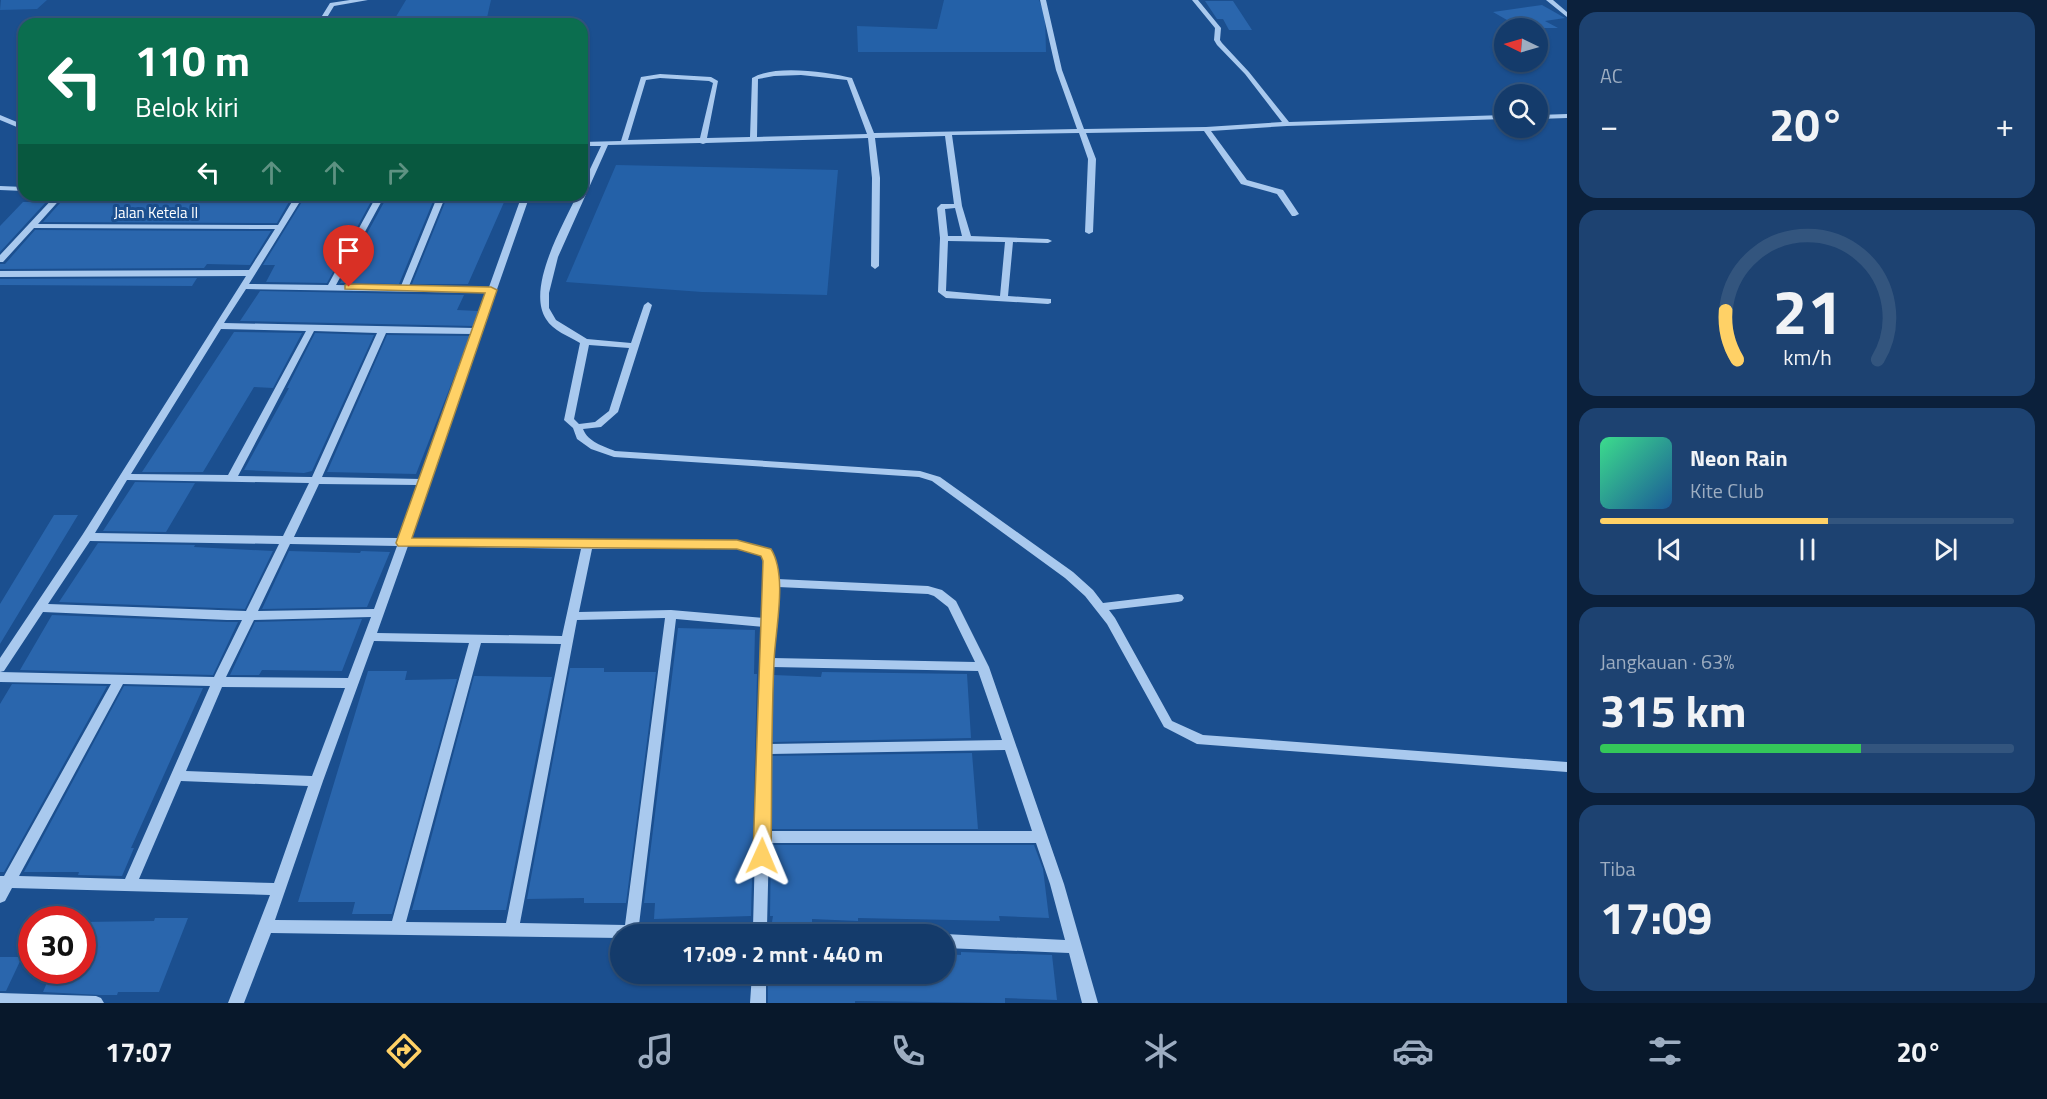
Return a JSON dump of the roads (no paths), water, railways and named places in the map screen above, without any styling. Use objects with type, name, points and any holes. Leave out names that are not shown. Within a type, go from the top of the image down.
[{"type":"street","points":[[324,18],[332,4],[365,0]]},
{"type":"street","points":[[1042,0],[1059,70],[1092,159],[1089,232]]},
{"type":"street","points":[[1195,0],[1218,28],[1219,44],[1247,73],[1287,124]]},
{"type":"street","points":[[1549,0],[1567,15]]},
{"type":"street","points":[[753,140],[755,78],[769,74],[825,75],[850,79],[871,136],[876,178],[875,266]]},
{"type":"street","points":[[624,143],[643,78],[660,76],[711,79],[716,82],[702,142]]},
{"type":"street","points":[[1548,117],[1567,116]]},
{"type":"street","points":[[0,117],[18,125]]},
{"type":"street","points":[[588,144],[948,133],[1206,129],[1494,117]]},
{"type":"street","points":[[1206,129],[1244,182],[1280,192],[1295,213]]},
{"type":"street","points":[[948,133],[957,206],[967,238]]},
{"type":"street","points":[[588,181],[605,144]]},
{"type":"street","points":[[1,189],[18,189]]},
{"type":"street","points":[[0,260],[55,201]]},
{"type":"street","points":[[0,668],[87,537],[296,201]]},
{"type":"street","points":[[331,287],[378,201]]},
{"type":"street","points":[[404,288],[440,201]]},
{"type":"street","points":[[236,1003],[266,926],[351,683],[370,637],[524,201]]},
{"type":"street","points":[[579,201],[553,256],[544,293],[544,308],[550,319],[585,342],[635,346]]},
{"type":"street","points":[[957,206],[941,208],[944,238],[943,294],[1048,301]]},
{"type":"street","name":"Jalan Ketela II","points":[[32,226],[280,227]]},
{"type":"street","points":[[944,238],[1048,241]]},
{"type":"street","points":[[1004,298],[1009,239]]},
{"type":"street","points":[[0,274],[252,273]]},
{"type":"street","points":[[244,286],[491,290]]},
{"type":"street","points":[[577,427],[598,424],[614,412],[648,306]]},
{"type":"street","points":[[219,326],[478,331]]},
{"type":"street","points":[[232,478],[311,328]]},
{"type":"street","points":[[129,886],[218,682],[287,541],[383,330]]},
{"type":"street","points":[[585,342],[569,420],[577,427],[581,437],[595,447],[614,454],[920,474],[933,478],[1069,575],[1089,593],[1132,657],[1168,724],[1200,740],[1567,767]]},
{"type":"street","points":[[125,477],[425,482]]},
{"type":"street","points":[[87,537],[586,545],[737,544],[766,552],[771,561],[771,583],[766,662],[760,924]]},
{"type":"street","points":[[512,930],[586,545]]},
{"type":"street","points":[[771,583],[928,590],[938,593],[952,604],[983,668],[1041,837],[1090,1003]]},
{"type":"street","points":[[1100,607],[1178,598]]},
{"type":"street","points":[[40,608],[227,616],[378,613]]},
{"type":"street","points":[[572,616],[671,614],[770,623]]},
{"type":"street","points":[[632,924],[671,614]]},
{"type":"street","points":[[370,637],[567,640]]},
{"type":"street","points":[[397,928],[476,638]]},
{"type":"street","points":[[766,662],[983,668]]},
{"type":"street","points":[[0,677],[351,683]]},
{"type":"street","points":[[0,897],[5,882],[119,680]]},
{"type":"street","points":[[764,748],[1009,745]]},
{"type":"street","points":[[177,776],[316,781]]},
{"type":"street","points":[[762,837],[1041,837]]},
{"type":"street","points":[[5,882],[278,889]]},
{"type":"street","points":[[266,926],[610,932]]},
{"type":"street","points":[[955,941],[1074,947]]},
{"type":"street","points":[[758,1003],[759,984]]},
{"type":"street","points":[[0,1000],[96,1003]]}]
